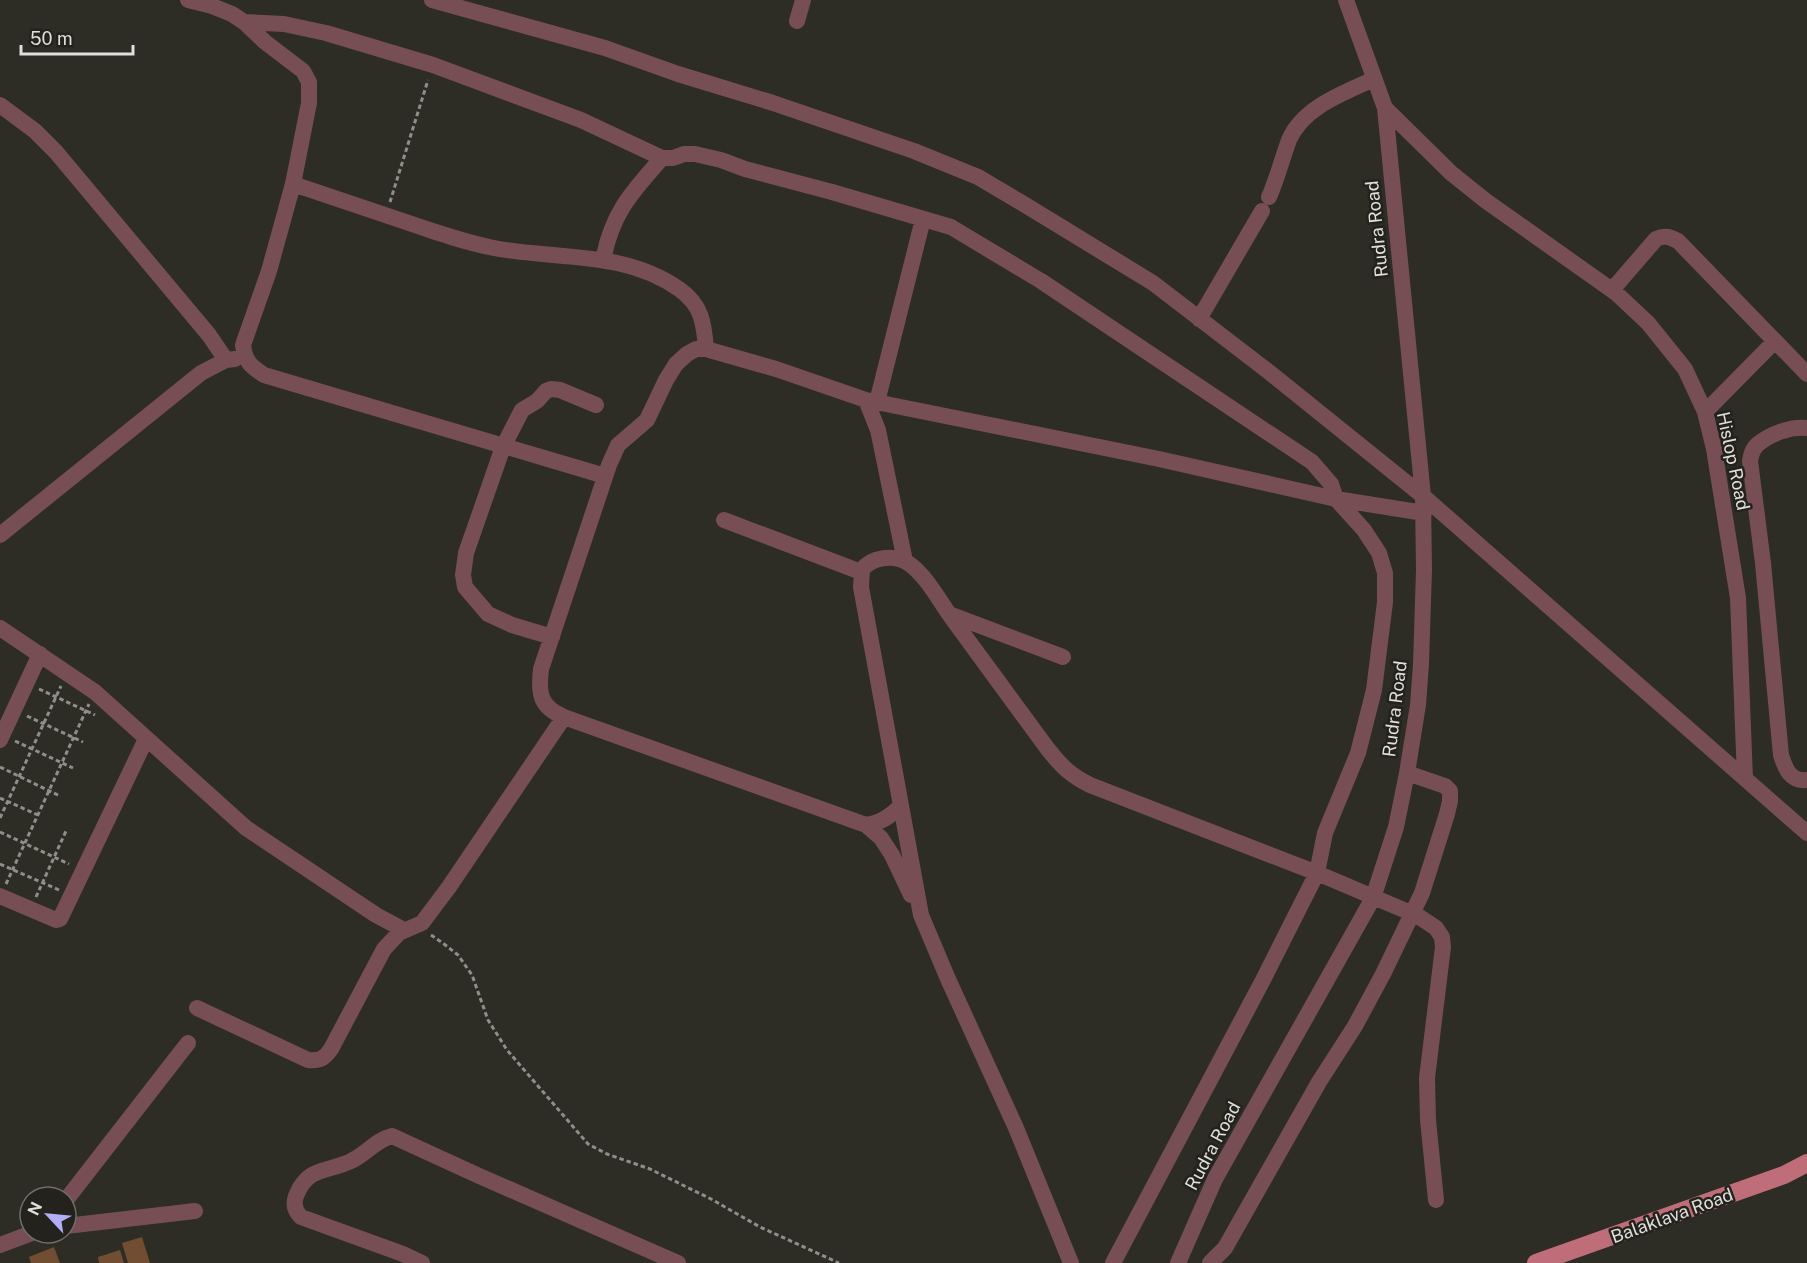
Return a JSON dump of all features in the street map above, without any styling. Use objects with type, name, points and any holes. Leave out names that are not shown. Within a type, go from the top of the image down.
[{"type":"main road","name":"Balaklava Road","points":[[1536,1263],[1784,1175],[1807,1163]]},
{"type":"street","points":[[188,0],[212,6],[244,22],[265,42],[303,71],[309,82],[309,103],[293,184],[268,271],[243,345],[244,358],[264,375],[605,476]]},
{"type":"street","points":[[432,0],[605,48],[914,151],[978,177],[1153,284],[1269,372],[1423,496],[1807,833]]},
{"type":"street","points":[[797,21],[803,0]]},
{"type":"street","name":"Hislop Road","points":[[1346,0],[1385,108],[1452,173],[1486,201],[1612,290],[1648,323],[1685,369],[1705,412],[1714,449],[1738,598],[1745,779]]},
{"type":"street","points":[[244,22],[284,24],[326,33],[433,65],[581,120],[662,158],[696,154],[951,226],[1041,281],[1312,462],[1331,484],[1336,499],[1364,530],[1379,553],[1385,573],[1385,602],[1374,690],[1358,753],[1326,833],[1317,873],[1113,1263]]},
{"type":"street","points":[[1199,319],[1266,204],[1279,175],[1290,139],[1297,128],[1311,112],[1328,100],[1374,79]]},
{"type":"street","points":[[0,105],[35,131],[56,152],[209,335],[226,360]]},
{"type":"street","name":"Rudra Road","points":[[1178,1263],[1215,1179],[1373,898],[1396,827],[1407,773],[1418,705],[1421,663],[1424,513],[1385,108]]},
{"type":"street","points":[[603,260],[606,244],[628,196],[662,158]]},
{"type":"street","points":[[293,184],[453,238],[495,248],[603,260],[656,275],[680,290],[692,301],[702,317],[706,348]]},
{"type":"street","points":[[905,561],[871,401],[923,219]]},
{"type":"street","points":[[1612,290],[1656,238],[1670,237],[1678,241],[1807,374]]},
{"type":"street","points":[[1705,412],[1775,341]]},
{"type":"street","points":[[1071,1263],[1016,1128],[921,915],[892,855],[881,838],[866,825],[564,717],[552,712],[540,696],[538,687],[541,669],[605,476],[618,445],[629,433],[647,420],[676,364],[696,349],[706,348],[871,401],[1159,459],[1336,499],[1424,513]]},
{"type":"street","points":[[0,535],[201,373],[226,360],[244,358]]},
{"type":"street","points":[[552,637],[512,625],[488,614],[465,587],[463,575],[466,553],[503,447],[522,410],[551,389],[560,390],[596,405]]},
{"type":"street","points":[[1807,428],[1801,427],[1778,433],[1756,445],[1751,453],[1750,461],[1768,609],[1782,755],[1789,775],[1803,781],[1807,780]]},
{"type":"street","points":[[724,520],[861,572]]},
{"type":"street","points":[[921,915],[865,613],[861,572],[868,562],[878,559],[899,558],[916,570],[1047,748],[1073,777],[1317,873],[1412,913],[1436,928],[1442,937],[1443,947],[1427,1078],[1428,1120],[1436,1200]]},
{"type":"street","points":[[949,614],[1063,657]]},
{"type":"street","points":[[0,628],[95,692],[246,828],[376,915],[410,929]]},
{"type":"street","points":[[1,738],[40,654]]},
{"type":"street","points":[[197,1008],[308,1060],[318,1061],[325,1058],[332,1049],[384,949],[393,938],[422,923],[564,717]]},
{"type":"street","points":[[0,896],[58,920],[63,915],[146,739]]},
{"type":"street","points":[[1210,1263],[1225,1248],[1319,1082],[1355,1026],[1422,892],[1450,801],[1450,791],[1445,786],[1407,773]]},
{"type":"street","points":[[866,825],[876,824],[891,816],[901,806]]},
{"type":"street","points":[[78,1185],[188,1043]]},
{"type":"street","points":[[422,1263],[301,1217],[296,1211],[294,1200],[300,1186],[310,1176],[351,1161],[380,1139],[392,1136],[477,1176],[678,1263]]},
{"type":"street","points":[[78,1225],[195,1211]]},
{"type":"street","points":[[0,1245],[18,1238]]},
{"type":"path","points":[[386,215],[433,65]]},
{"type":"path","points":[[0,818],[67,672]]},
{"type":"path","points":[[26,683],[95,715]]},
{"type":"path","points":[[0,896],[95,692]]},
{"type":"path","points":[[14,710],[83,742]]},
{"type":"path","points":[[1,738],[73,768]]},
{"type":"path","points":[[0,767],[60,796]]},
{"type":"path","points":[[0,798],[38,815]]},
{"type":"path","points":[[31,910],[66,831]]},
{"type":"path","points":[[0,832],[83,870]]},
{"type":"path","points":[[0,864],[72,896]]},
{"type":"path","points":[[410,929],[444,944],[458,956],[472,975],[488,1020],[507,1050],[588,1144],[607,1154],[650,1169],[711,1199],[760,1227],[839,1263]]},
{"type":"building","points":[[142,1237],[150,1263],[128,1263],[122,1243]]},
{"type":"building","points":[[54,1247],[60,1263],[31,1263],[29,1257]]},
{"type":"building","points":[[120,1250],[124,1263],[99,1263],[98,1257]]}]
